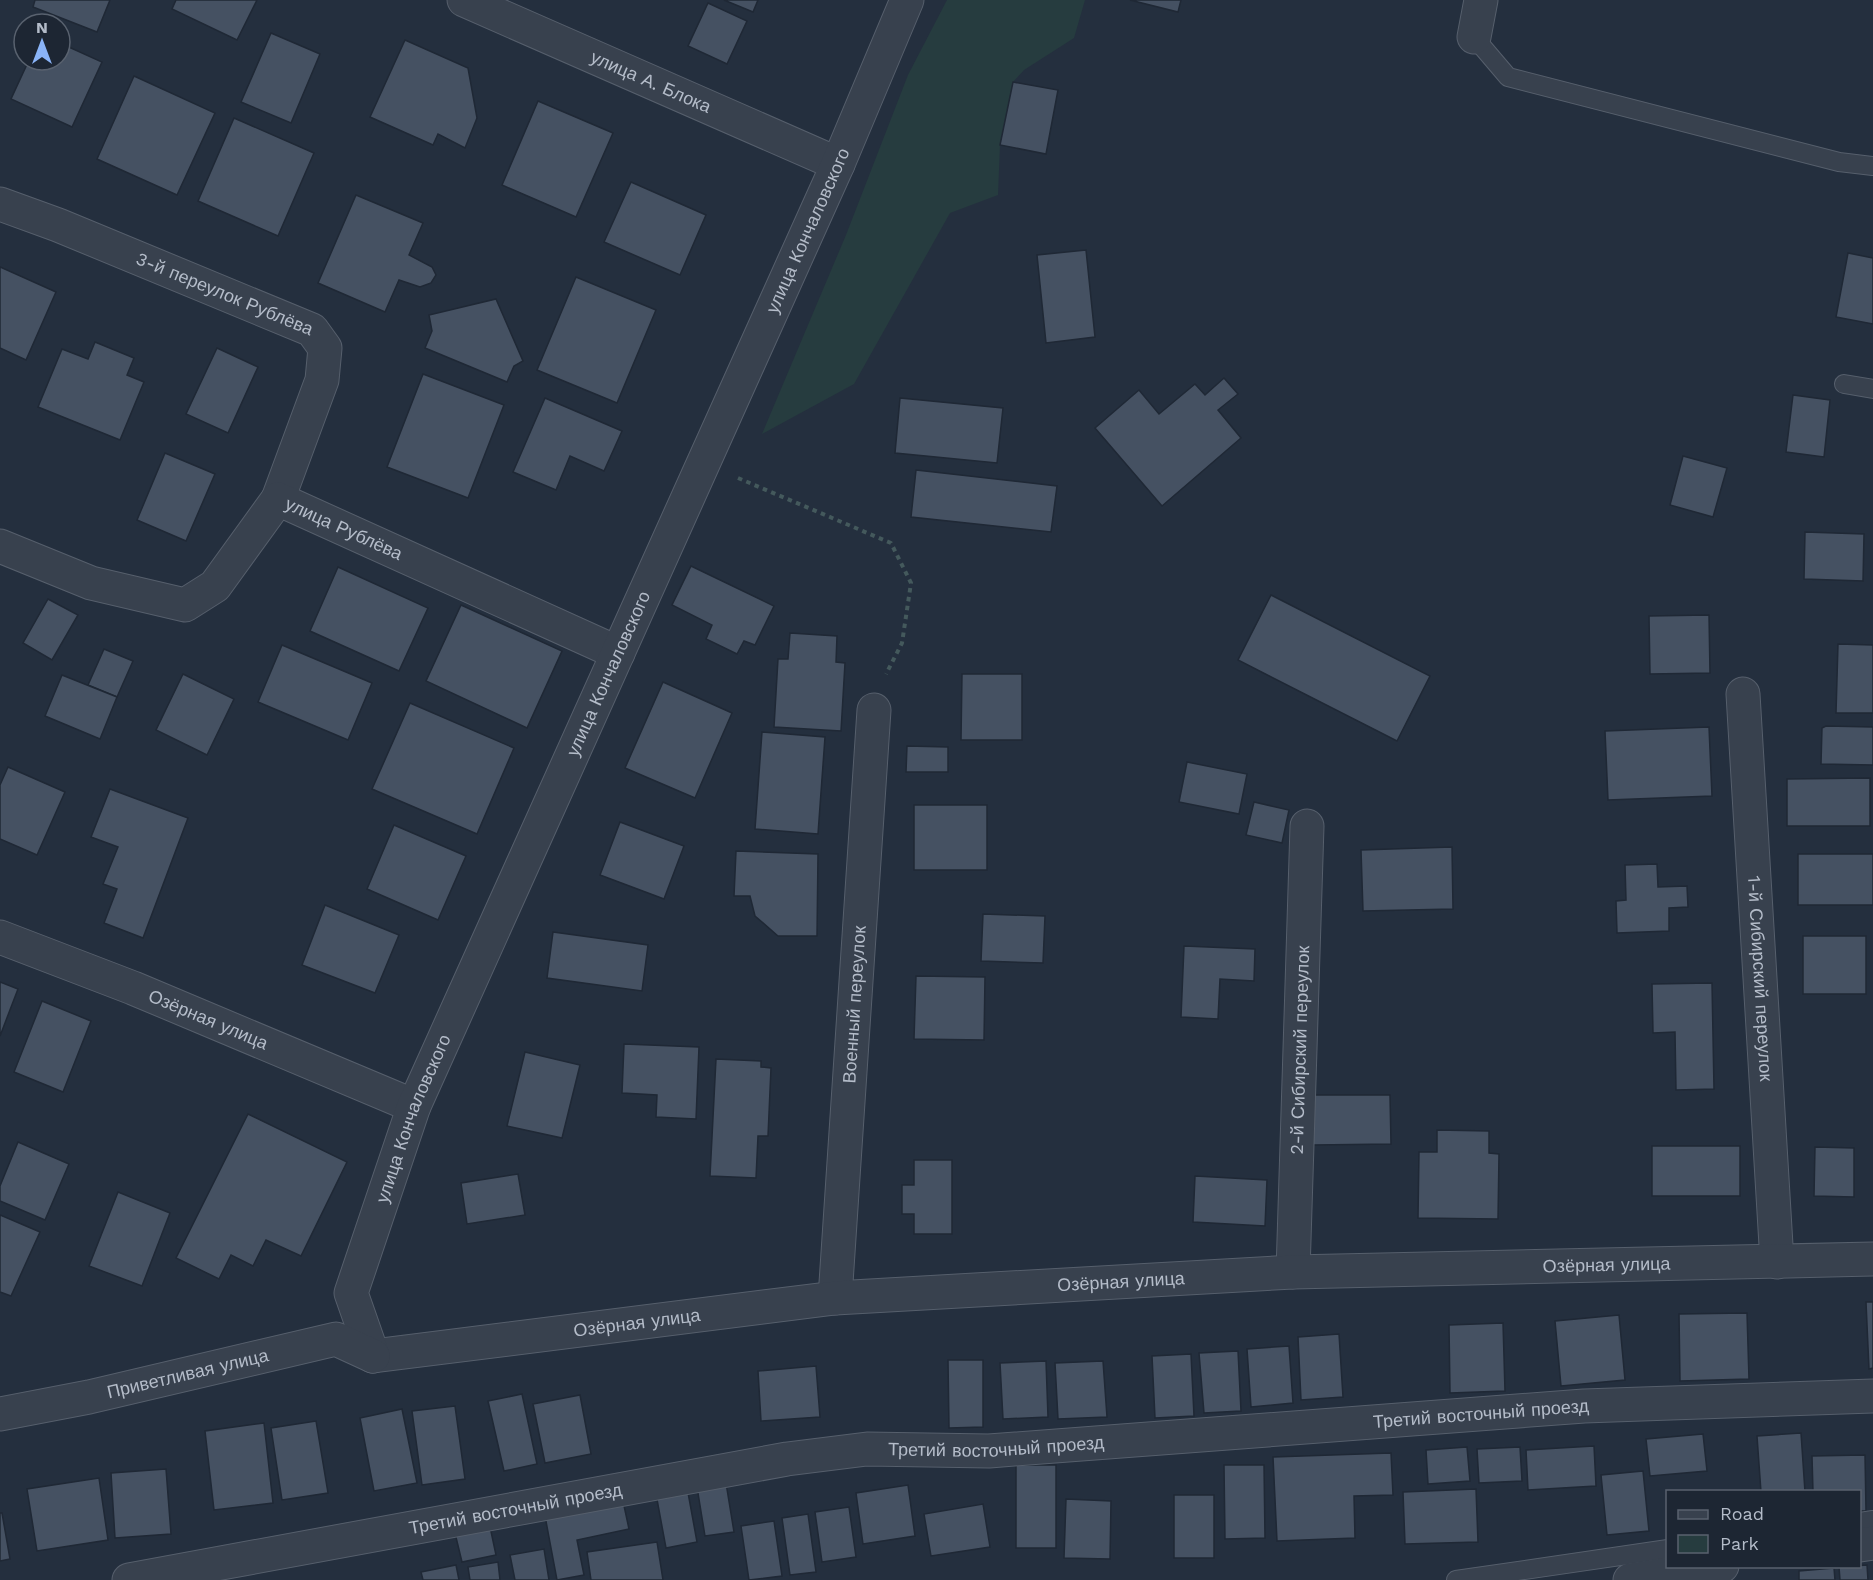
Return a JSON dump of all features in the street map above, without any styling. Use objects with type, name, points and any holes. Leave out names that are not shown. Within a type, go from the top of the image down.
[{"type":"street","name":"улица А. Блока","points":[[464,0],[838,164]]},
{"type":"street","name":"улица Кончаловского","points":[[373,1356],[351,1293],[414,1106],[838,164],[907,0]]},
{"type":"street","points":[[1474,37],[1481,0]]},
{"type":"street","name":"3-й переулок Рублёва","points":[[0,204],[58,225],[312,330],[326,348],[322,380],[278,499]]},
{"type":"street","name":"улица Рублёва","points":[[0,546],[91,583],[184,605],[215,586],[278,499],[618,653]]},
{"type":"street","name":"1-й Сибирский переулок","points":[[1743,694],[1777,1262]]},
{"type":"street","name":"Военный переулок","points":[[835,1299],[874,710]]},
{"type":"street","name":"2-й Сибирский переулок","points":[[1293,1272],[1307,826]]},
{"type":"street","name":"Озёрная улица","points":[[0,937],[134,988],[414,1106]]},
{"type":"street","name":"Озёрная улица","points":[[373,1356],[835,1299],[1293,1272],[1873,1259]]},
{"type":"street","name":"Приветливая улица","points":[[0,1414],[89,1397],[336,1339],[373,1356]]},
{"type":"street","name":"Третий восточный проезд","points":[[129,1580],[222,1572],[787,1460],[867,1449],[989,1451],[1584,1406],[1873,1396]]},
{"type":"street","points":[[1630,1580],[1709,1568]]},
{"type":"lane","points":[[1474,37],[1508,77],[1839,162],[1873,166]]},
{"type":"lane","points":[[1844,384],[1873,389]]},
{"type":"lane","points":[[1456,1580],[1666,1549]]},
{"type":"path","points":[[717,434],[739,480],[891,543],[911,583],[902,643],[887,673],[874,710]]},
{"type":"green space","points":[[947,0],[1085,0],[1074,38],[1024,70],[1013,82],[1000,145],[998,195],[950,213],[854,384],[762,434],[846,235],[908,75]]},
{"type":"building","points":[[35,0],[110,0],[97,32],[72,22],[72,12],[46,12],[33,7]]},
{"type":"building","points":[[176,0],[257,0],[237,40],[172,9]]},
{"type":"building","points":[[724,0],[758,0],[753,12]]},
{"type":"building","points":[[1130,0],[1181,0],[1178,12]]},
{"type":"building","points":[[708,3],[747,21],[727,64],[688,46]]},
{"type":"building","points":[[271,33],[320,54],[291,123],[241,102]]},
{"type":"building","points":[[405,40],[468,68],[477,118],[465,148],[438,134],[433,145],[370,117]]},
{"type":"building","points":[[72,48],[102,62],[72,127],[11,99],[23,72],[72,72]]},
{"type":"building","points":[[134,76],[215,113],[177,195],[97,159]]},
{"type":"building","points":[[1013,82],[1058,90],[1046,154],[1000,145]]},
{"type":"building","points":[[538,101],[613,133],[576,217],[502,185]]},
{"type":"building","points":[[234,118],[314,153],[278,236],[198,201]]},
{"type":"building","points":[[631,182],[706,215],[680,275],[604,242]]},
{"type":"building","points":[[356,195],[423,223],[409,255],[432,267],[436,275],[431,283],[420,287],[399,280],[385,312],[318,283]]},
{"type":"building","points":[[1086,250],[1095,337],[1046,343],[1037,255]]},
{"type":"building","points":[[1848,253],[1873,258],[1873,324],[1836,317]]},
{"type":"building","points":[[0,267],[56,292],[26,360],[0,348]]},
{"type":"building","points":[[576,277],[656,310],[617,403],[537,370]]},
{"type":"building","points":[[496,299],[523,361],[514,366],[507,382],[425,348],[432,331],[429,315]]},
{"type":"building","points":[[95,342],[134,358],[127,375],[144,382],[120,440],[38,407],[62,349],[88,359]]},
{"type":"building","points":[[217,348],[258,367],[228,433],[186,414]]},
{"type":"building","points":[[423,374],[504,405],[468,498],[387,467]]},
{"type":"building","points":[[1224,378],[1238,394],[1218,410],[1241,438],[1162,506],[1095,428],[1139,390],[1159,414],[1195,384],[1205,395]]},
{"type":"building","points":[[1793,395],[1830,400],[1824,457],[1786,452]]},
{"type":"building","points":[[545,398],[622,431],[604,471],[570,456],[556,490],[513,472]]},
{"type":"building","points":[[900,398],[1003,408],[997,463],[895,453]]},
{"type":"building","points":[[165,453],[215,474],[186,541],[137,520]]},
{"type":"building","points":[[1683,456],[1727,468],[1713,517],[1670,505]]},
{"type":"building","points":[[916,470],[1057,486],[1051,532],[911,517]]},
{"type":"building","points":[[1805,532],[1864,534],[1863,581],[1804,579]]},
{"type":"building","points":[[691,566],[774,606],[755,645],[744,641],[737,654],[706,639],[712,625],[672,605]]},
{"type":"building","points":[[338,567],[428,608],[399,671],[310,631]]},
{"type":"building","points":[[1271,595],[1430,676],[1397,741],[1238,660]]},
{"type":"building","points":[[48,599],[78,615],[52,660],[23,643]]},
{"type":"building","points":[[461,605],[562,651],[527,728],[426,681]]},
{"type":"building","points":[[1709,615],[1710,673],[1650,674],[1649,616]]},
{"type":"building","points":[[790,633],[837,636],[836,662],[845,663],[841,731],[774,727],[778,659],[788,659]]},
{"type":"building","points":[[1838,644],[1873,645],[1873,713],[1836,713]]},
{"type":"building","points":[[282,645],[372,683],[348,740],[258,702]]},
{"type":"building","points":[[104,649],[133,661],[117,697],[88,685]]},
{"type":"building","points":[[183,674],[234,699],[207,755],[156,730]]},
{"type":"building","points":[[962,674],[1022,674],[1022,740],[961,740]]},
{"type":"building","points":[[62,675],[117,697],[100,739],[45,716]]},
{"type":"building","points":[[663,682],[732,713],[695,798],[625,768]]},
{"type":"building","points":[[410,703],[514,748],[477,834],[372,789]]},
{"type":"building","points":[[1826,726],[1873,727],[1873,765],[1821,764],[1822,728]]},
{"type":"building","points":[[1709,727],[1712,796],[1608,800],[1605,731]]},
{"type":"building","points":[[762,732],[825,737],[818,834],[755,829]]},
{"type":"building","points":[[907,746],[948,747],[948,772],[906,772]]},
{"type":"building","points":[[1187,762],[1247,774],[1239,814],[1179,802]]},
{"type":"building","points":[[8,767],[65,792],[37,855],[0,839],[0,785]]},
{"type":"building","points":[[1870,778],[1870,826],[1787,826],[1787,779]]},
{"type":"building","points":[[110,789],[188,818],[143,938],[104,923],[117,889],[103,884],[118,847],[91,837]]},
{"type":"building","points":[[1254,802],[1289,810],[1282,843],[1246,835]]},
{"type":"building","points":[[914,805],[987,805],[987,870],[914,870]]},
{"type":"building","points":[[620,822],[684,846],[664,899],[600,875]]},
{"type":"building","points":[[394,825],[466,856],[438,920],[367,889]]},
{"type":"building","points":[[1452,847],[1453,909],[1363,911],[1361,850]]},
{"type":"building","points":[[736,851],[818,854],[817,936],[778,936],[755,916],[750,896],[734,896]]},
{"type":"building","points":[[1798,854],[1873,854],[1873,905],[1798,905]]},
{"type":"building","points":[[1657,864],[1658,887],[1687,886],[1688,907],[1669,908],[1669,931],[1617,933],[1616,901],[1626,900],[1625,865]]},
{"type":"building","points":[[325,905],[399,935],[375,993],[302,965]]},
{"type":"building","points":[[983,914],[1045,916],[1043,963],[981,961]]},
{"type":"building","points":[[553,932],[648,945],[642,991],[547,978]]},
{"type":"building","points":[[1803,936],[1866,936],[1866,994],[1803,994]]},
{"type":"building","points":[[1184,946],[1255,949],[1254,981],[1220,979],[1218,1019],[1181,1017]]},
{"type":"building","points":[[916,976],[985,977],[984,1040],[914,1039]]},
{"type":"building","points":[[0,982],[18,989],[0,1036]]},
{"type":"building","points":[[1712,983],[1714,1089],[1676,1090],[1675,1032],[1653,1033],[1652,984]]},
{"type":"building","points":[[42,1001],[91,1021],[63,1092],[14,1072]]},
{"type":"building","points":[[624,1044],[699,1047],[696,1119],[656,1117],[657,1095],[622,1093]]},
{"type":"building","points":[[525,1052],[580,1065],[562,1138],[507,1126]]},
{"type":"building","points":[[716,1059],[761,1061],[761,1067],[771,1068],[768,1136],[758,1136],[756,1178],[710,1176]]},
{"type":"building","points":[[1313,1095],[1390,1095],[1391,1144],[1313,1145]]},
{"type":"building","points":[[248,1114],[347,1162],[301,1256],[266,1240],[253,1266],[231,1255],[219,1279],[176,1258]]},
{"type":"building","points":[[1437,1130],[1489,1131],[1489,1153],[1499,1154],[1498,1219],[1418,1218],[1419,1152],[1437,1152]]},
{"type":"building","points":[[18,1142],[69,1164],[45,1220],[0,1201],[0,1186]]},
{"type":"building","points":[[1652,1146],[1740,1146],[1740,1196],[1652,1196]]},
{"type":"building","points":[[1815,1147],[1854,1148],[1854,1197],[1814,1196]]},
{"type":"building","points":[[914,1160],[952,1160],[952,1234],[914,1234],[914,1214],[902,1214],[902,1185],[914,1185]]},
{"type":"building","points":[[518,1174],[525,1215],[467,1224],[461,1183]]},
{"type":"building","points":[[1195,1176],[1267,1180],[1265,1226],[1193,1222]]},
{"type":"building","points":[[118,1192],[170,1213],[142,1286],[89,1266]]},
{"type":"building","points":[[0,1215],[40,1232],[11,1296],[0,1292]]},
{"type":"building","points":[[1866,1302],[1873,1302],[1873,1368],[1869,1369]]},
{"type":"building","points":[[1747,1313],[1749,1379],[1680,1381],[1679,1314]]},
{"type":"building","points":[[1619,1315],[1625,1380],[1561,1386],[1555,1321]]},
{"type":"building","points":[[1503,1323],[1505,1391],[1450,1393],[1449,1325]]},
{"type":"building","points":[[1339,1334],[1343,1397],[1301,1400],[1298,1337]]},
{"type":"building","points":[[1289,1346],[1293,1403],[1251,1407],[1247,1349]]},
{"type":"building","points":[[1238,1351],[1241,1411],[1204,1413],[1199,1353]]},
{"type":"building","points":[[1191,1354],[1194,1416],[1155,1418],[1152,1356]]},
{"type":"building","points":[[948,1360],[983,1360],[983,1427],[949,1428]]},
{"type":"building","points":[[1046,1361],[1048,1417],[1003,1419],[1000,1363]]},
{"type":"building","points":[[1103,1361],[1107,1417],[1058,1419],[1055,1363]]},
{"type":"building","points":[[816,1366],[820,1417],[761,1421],[758,1371]]},
{"type":"building","points":[[522,1394],[537,1464],[504,1471],[488,1401]]},
{"type":"building","points":[[580,1395],[591,1454],[545,1463],[533,1404]]},
{"type":"building","points":[[455,1406],[465,1479],[422,1485],[412,1411]]},
{"type":"building","points":[[402,1409],[417,1483],[374,1491],[360,1418]]},
{"type":"building","points":[[316,1421],[328,1493],[282,1500],[271,1428]]},
{"type":"building","points":[[264,1423],[273,1503],[214,1510],[205,1431]]},
{"type":"building","points":[[1801,1433],[1805,1490],[1761,1490],[1757,1436]]},
{"type":"building","points":[[1703,1434],[1707,1471],[1650,1476],[1646,1439]]},
{"type":"building","points":[[1594,1446],[1596,1486],[1528,1490],[1526,1450]]},
{"type":"building","points":[[1467,1447],[1470,1481],[1428,1484],[1426,1450]]},
{"type":"building","points":[[1520,1447],[1522,1481],[1479,1483],[1477,1449]]},
{"type":"building","points":[[1391,1453],[1393,1495],[1354,1496],[1355,1538],[1277,1541],[1273,1457]]},
{"type":"building","points":[[1865,1455],[1866,1511],[1861,1511],[1861,1490],[1813,1490],[1812,1456]]},
{"type":"building","points":[[1016,1465],[1056,1465],[1056,1548],[1016,1548]]},
{"type":"building","points":[[1224,1465],[1264,1465],[1265,1538],[1225,1539]]},
{"type":"building","points":[[166,1469],[171,1534],[115,1538],[111,1473]]},
{"type":"building","points":[[1643,1471],[1649,1531],[1607,1535],[1601,1475]]},
{"type":"building","points":[[99,1478],[108,1540],[37,1551],[27,1489]]},
{"type":"building","points":[[726,1483],[734,1532],[705,1536],[697,1487]]},
{"type":"building","points":[[908,1485],[915,1536],[863,1544],[856,1493]]},
{"type":"building","points":[[687,1487],[697,1542],[666,1548],[656,1494]]},
{"type":"building","points":[[1476,1489],[1478,1542],[1405,1544],[1403,1492]]},
{"type":"building","points":[[1174,1495],[1214,1495],[1214,1558],[1174,1558]]},
{"type":"building","points":[[1066,1499],[1111,1501],[1110,1559],[1064,1558]]},
{"type":"building","points":[[623,1501],[629,1529],[577,1540],[584,1575],[557,1580],[545,1516]]},
{"type":"building","points":[[983,1504],[990,1547],[931,1556],[924,1514]]},
{"type":"building","points":[[849,1507],[856,1557],[822,1562],[815,1512]]},
{"type":"building","points":[[0,1513],[2,1513],[10,1559],[0,1561]]},
{"type":"building","points":[[808,1514],[816,1572],[790,1575],[782,1518]]},
{"type":"building","points":[[774,1521],[782,1576],[749,1580],[741,1526]]},
{"type":"building","points":[[489,1522],[496,1555],[462,1562],[454,1529]]},
{"type":"building","points":[[657,1542],[663,1580],[591,1580],[587,1552]]},
{"type":"building","points":[[544,1549],[549,1580],[515,1580],[510,1555]]},
{"type":"building","points":[[498,1562],[500,1580],[470,1580],[468,1567]]},
{"type":"building","points":[[456,1565],[459,1580],[423,1580],[421,1572]]},
{"type":"building","points":[[1861,1565],[1867,1565],[1868,1580],[1840,1580],[1839,1568],[1861,1568]]},
{"type":"building","points":[[1834,1568],[1835,1580],[1799,1580],[1799,1571]]}]
